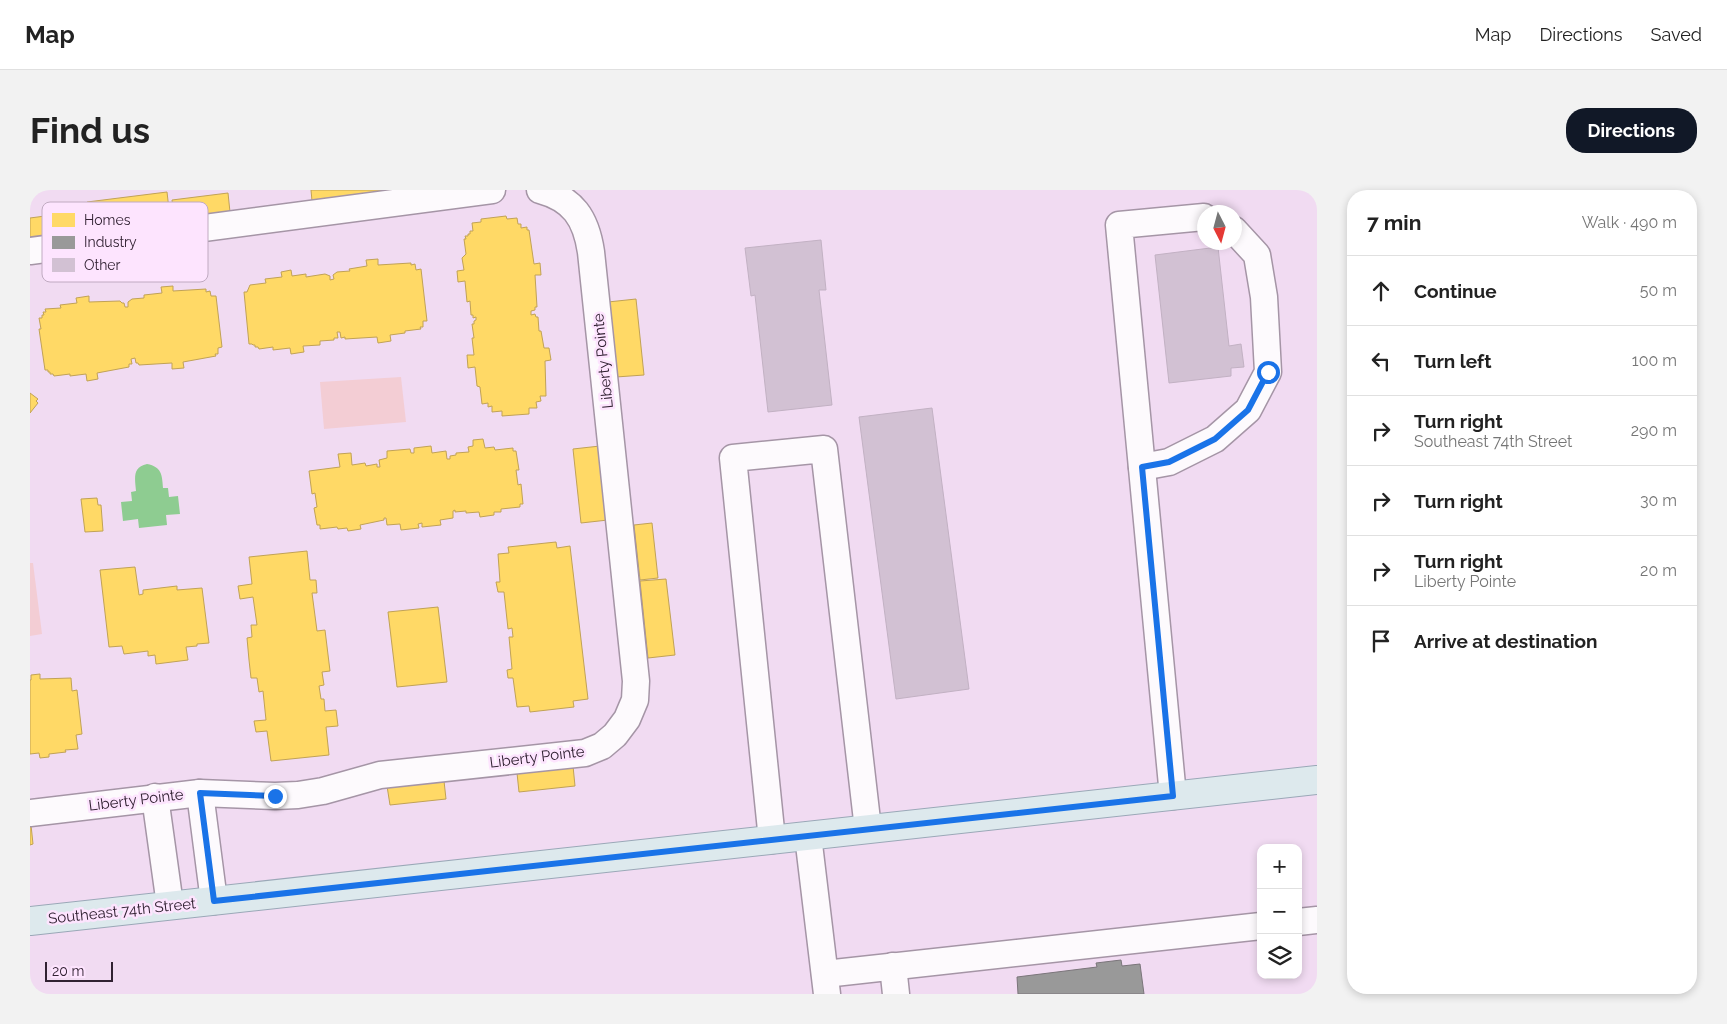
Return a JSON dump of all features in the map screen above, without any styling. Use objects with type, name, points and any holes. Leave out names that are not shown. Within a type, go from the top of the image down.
[{"type":"main road","name":"Southeast 74th Street","points":[[30,921],[1317,780]]},
{"type":"street","points":[[208,227],[492,190]]},
{"type":"street","name":"Liberty Pointe","points":[[30,813],[200,793],[298,796],[380,775],[585,753],[602,746],[616,735],[627,719],[635,700],[636,681],[589,234],[572,206],[557,196],[540,190]]},
{"type":"street","points":[[1173,796],[1119,225],[1197,218]]},
{"type":"street","points":[[1142,467],[1169,462],[1215,439],[1248,410],[1268,372],[1264,297],[1257,255],[1242,239]]},
{"type":"street","points":[[772,840],[733,458],[824,449],[868,830]]},
{"type":"street","points":[[200,793],[214,901]]},
{"type":"street","points":[[155,797],[170,906]]},
{"type":"street","points":[[808,836],[826,984],[892,966],[1257,926]]},
{"type":"street","points":[[1302,922],[1317,920]]},
{"type":"street","points":[[892,966],[896,994]]},
{"type":"shaded area","points":[[401,377],[406,422],[324,429],[320,382]]},
{"type":"shaded area","points":[[147,464],[156,467],[160,472],[163,488],[168,488],[169,497],[178,496],[180,514],[166,515],[167,525],[139,528],[138,519],[123,521],[121,502],[132,501],[131,492],[136,491],[135,478],[137,471]]},
{"type":"shaded area","points":[[30,563],[33,563],[42,634],[30,636]]},
{"type":"building: Homes","points":[[311,190],[388,190],[388,191],[312,201]]},
{"type":"building: Homes","points":[[167,192],[168,202],[87,202]]},
{"type":"building: Homes","points":[[228,193],[230,212],[208,215],[208,202],[172,202],[172,200]]},
{"type":"building: Homes","points":[[42,216],[42,236],[30,238],[30,218]]},
{"type":"building: Homes","points":[[506,216],[507,219],[517,218],[521,228],[527,227],[534,264],[540,263],[541,275],[535,275],[537,307],[531,311],[531,315],[535,314],[538,317],[539,331],[541,331],[544,348],[549,348],[551,360],[545,361],[546,396],[540,396],[541,401],[536,402],[537,408],[529,408],[529,414],[502,416],[502,411],[492,412],[492,406],[488,407],[488,403],[482,404],[480,387],[477,386],[475,367],[468,368],[467,355],[474,355],[472,324],[474,324],[476,317],[473,318],[473,315],[471,315],[470,301],[467,302],[465,281],[458,282],[457,271],[464,270],[462,258],[466,254],[464,239],[466,239],[465,236],[470,234],[470,231],[473,231],[472,223],[481,222],[481,219]]},
{"type":"building: Homes","points":[[378,259],[378,265],[411,263],[411,265],[415,264],[416,270],[421,269],[427,321],[423,321],[421,329],[390,335],[391,341],[378,343],[377,337],[345,339],[345,337],[341,338],[340,332],[337,332],[338,338],[334,338],[334,340],[320,341],[320,345],[303,346],[304,352],[291,354],[290,348],[273,350],[273,347],[259,349],[255,345],[249,344],[244,292],[247,292],[250,285],[266,283],[265,279],[282,277],[281,272],[291,270],[292,276],[306,274],[306,277],[325,274],[330,276],[330,280],[334,279],[333,275],[337,272],[350,271],[349,269],[367,266],[366,260]]},
{"type":"building: Homes","points":[[173,286],[173,291],[206,289],[206,292],[210,291],[211,296],[216,296],[222,347],[218,348],[216,356],[183,362],[184,368],[172,369],[172,363],[139,365],[136,363],[135,358],[131,359],[132,364],[129,364],[129,367],[97,373],[98,379],[87,381],[86,374],[54,376],[48,370],[45,370],[39,318],[42,318],[42,315],[44,315],[43,312],[46,312],[45,309],[61,308],[60,305],[77,303],[76,298],[89,296],[89,302],[120,301],[124,303],[125,307],[128,307],[128,302],[132,299],[144,298],[144,295],[162,293],[161,287]]},
{"type":"building: Homes","points":[[636,299],[644,375],[616,377],[608,302]]},
{"type":"building: Homes","points":[[30,393],[38,399],[36,401],[38,403],[30,413]]},
{"type":"building: Homes","points":[[483,439],[485,448],[494,447],[495,450],[513,448],[513,451],[516,451],[519,470],[516,470],[518,485],[521,484],[523,504],[520,504],[520,507],[501,509],[501,512],[494,512],[494,515],[480,517],[479,512],[466,513],[466,511],[455,512],[455,510],[453,511],[453,518],[440,520],[441,525],[422,527],[422,523],[418,524],[419,528],[401,530],[400,524],[387,525],[386,518],[360,525],[361,529],[348,531],[347,528],[338,529],[337,527],[320,529],[320,525],[317,525],[314,508],[317,507],[315,493],[312,494],[309,471],[340,467],[338,454],[351,453],[352,465],[365,463],[366,466],[377,464],[377,467],[380,467],[379,460],[387,458],[387,451],[410,449],[411,453],[414,453],[414,448],[431,446],[432,453],[446,451],[447,459],[450,459],[450,456],[456,455],[456,453],[469,452],[468,447],[473,446],[473,440]]},
{"type":"building: Homes","points":[[600,446],[608,520],[581,523],[573,449]]},
{"type":"building: Homes","points":[[97,498],[98,505],[101,505],[103,531],[85,532],[81,499]]},
{"type":"building: Homes","points":[[652,523],[658,578],[640,580],[634,525]]},
{"type":"building: Homes","points":[[556,542],[557,548],[570,546],[588,699],[573,701],[574,707],[530,712],[529,706],[517,707],[513,678],[508,678],[507,670],[512,669],[509,637],[513,637],[512,628],[508,629],[504,592],[498,592],[496,582],[500,582],[498,554],[509,553],[508,547]]},
{"type":"building: Homes","points":[[307,551],[310,580],[316,580],[317,593],[312,593],[317,631],[325,630],[330,671],[322,672],[324,685],[319,686],[321,699],[324,699],[325,711],[336,710],[338,726],[326,727],[329,755],[271,761],[267,731],[256,732],[254,721],[266,720],[263,691],[259,692],[257,678],[251,678],[249,660],[247,638],[252,637],[251,625],[257,625],[253,597],[240,599],[238,586],[252,584],[249,557]]},
{"type":"building: Homes","points":[[135,567],[139,595],[143,594],[143,590],[177,586],[177,590],[202,588],[209,643],[186,647],[188,660],[156,664],[155,655],[148,656],[148,651],[124,654],[122,646],[109,647],[100,570]]},
{"type":"building: Homes","points":[[666,579],[675,655],[648,658],[640,581]]},
{"type":"building: Homes","points":[[438,607],[447,682],[397,687],[388,612]]},
{"type":"building: Homes","points":[[40,674],[40,679],[71,678],[72,691],[77,690],[82,734],[76,735],[78,749],[65,750],[66,752],[49,754],[49,757],[40,758],[39,753],[30,754],[30,680],[31,675]]},
{"type":"building: Homes","points":[[573,766],[575,786],[519,792],[517,773]]},
{"type":"building: Homes","points":[[444,781],[446,799],[390,805],[387,786]]},
{"type":"building: Homes","points":[[30,826],[33,844],[30,845]]},
{"type":"building: Industry","points":[[1121,960],[1122,966],[1140,964],[1144,994],[1018,994],[1017,977],[1097,967],[1096,963]]},
{"type":"building: Other","points":[[821,240],[826,290],[819,290],[832,405],[768,412],[755,295],[751,296],[745,248]]},
{"type":"building: Other","points":[[1197,250],[1218,250],[1229,346],[1241,344],[1244,367],[1231,368],[1231,376],[1169,383],[1155,255]]},
{"type":"building: Other","points":[[932,408],[969,689],[896,699],[859,417]]},
{"type":"route","points":[[275,796],[200,793],[214,901],[1173,796],[1142,467],[1169,462],[1215,439],[1248,410],[1268,372]]}]
